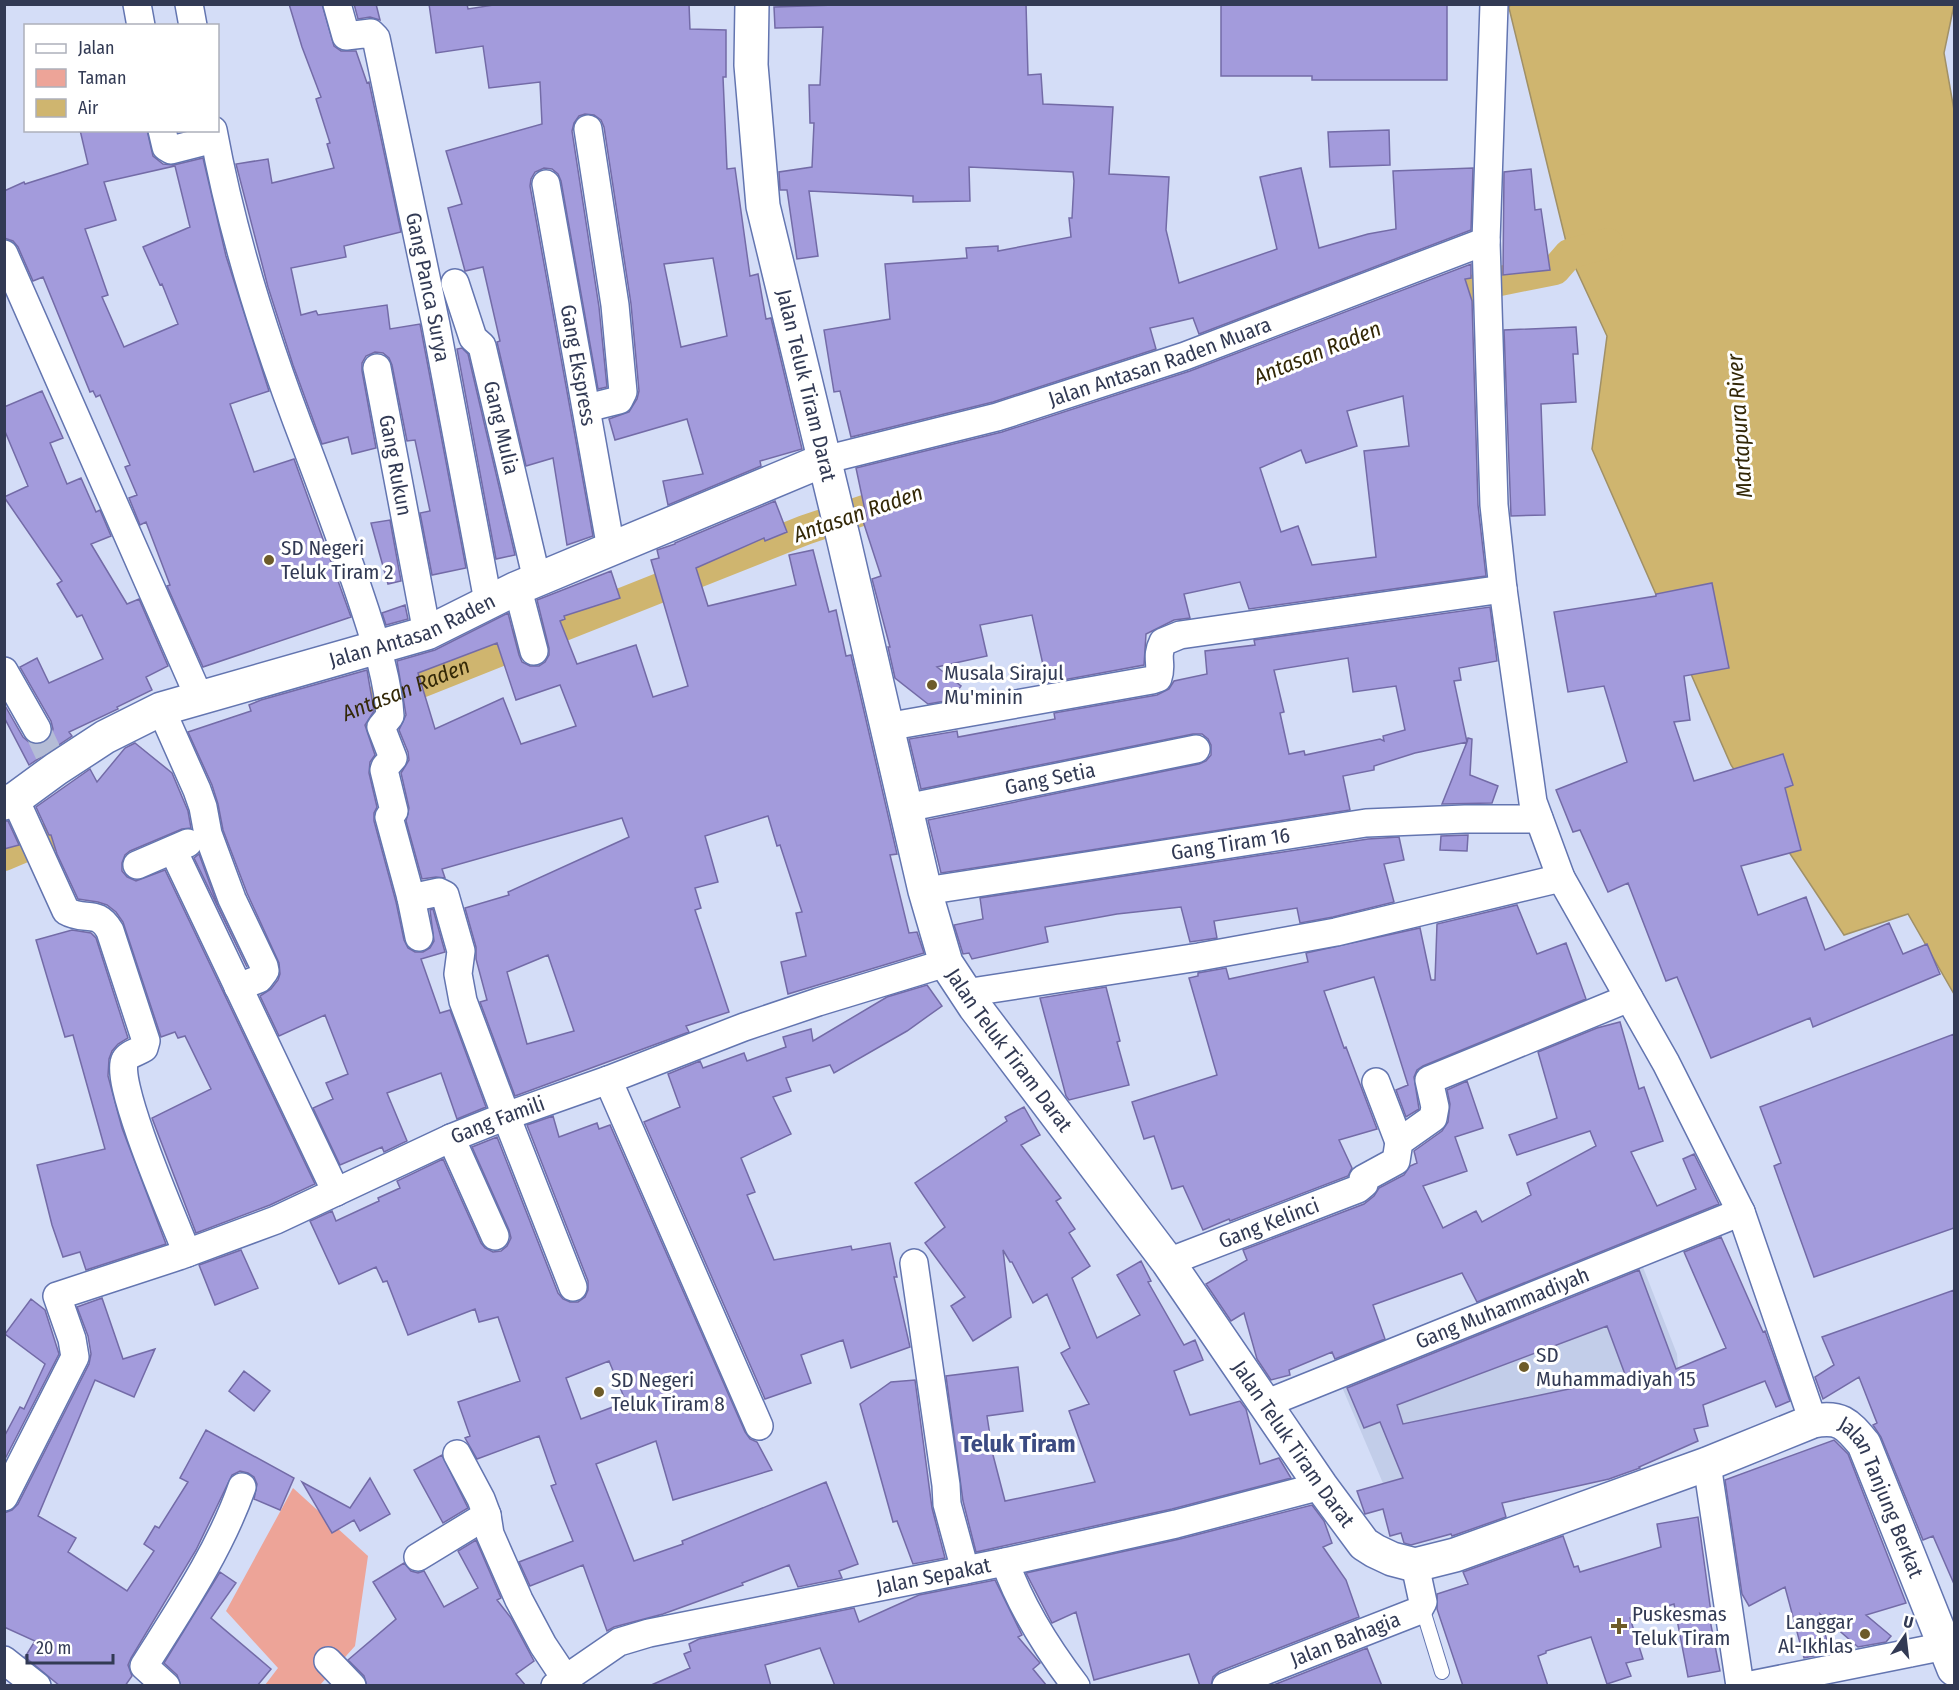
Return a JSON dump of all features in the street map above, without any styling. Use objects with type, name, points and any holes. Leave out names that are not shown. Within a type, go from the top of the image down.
[{"type":"street","points":[[137,4],[141,24]]},
{"type":"street","points":[[189,4],[193,24]]},
{"type":"street","name":"Gang Panca Surya","points":[[337,4],[346,37],[369,33],[375,38],[436,325],[515,592]]},
{"type":"street","name":"Jalan Teluk Tiram Darat","points":[[752,4],[751,65],[763,206],[925,891],[946,963],[965,993],[1168,1262],[1321,1486],[1364,1544],[1392,1559],[1415,1565]]},
{"type":"street","points":[[1415,1565],[1455,1555],[1707,1464],[1813,1421],[1741,1212],[1666,1063],[1561,878],[1533,802],[1503,589],[1494,505],[1486,251],[1494,4]]},
{"type":"street","points":[[587,408],[620,400],[623,392],[615,305],[588,129]]},
{"type":"street","points":[[162,132],[166,147],[171,150],[213,135],[242,256],[257,307],[282,383],[352,569],[378,650],[390,707],[390,718],[381,728],[393,758],[384,766],[394,811],[389,817],[419,937]]},
{"type":"street","name":"Gang Ekspress","points":[[546,184],[611,549]]},
{"type":"street","name":"Jalan Antasan Raden Muara","points":[[824,459],[998,417],[1185,356],[1486,251]]},
{"type":"street","points":[[6,263],[199,697]]},
{"type":"street","name":"Gang Mulia","points":[[456,283],[473,338],[482,346],[515,592]]},
{"type":"street","name":"Gang Rukun","points":[[377,368],[427,633]]},
{"type":"street","name":"Jalan Antasan Raden","points":[[12,802],[54,765],[105,737],[199,697],[378,650],[427,633],[611,549],[824,459]]},
{"type":"street","points":[[886,727],[1152,681],[1159,675],[1158,657],[1163,642],[1180,635],[1503,589]]},
{"type":"street","points":[[515,592],[532,647]]},
{"type":"street","points":[[4,670],[37,729]]},
{"type":"street","points":[[163,714],[197,790],[208,834],[232,898],[265,971],[259,979],[238,987]]},
{"type":"street","name":"Gang Setia","points":[[906,808],[1196,749]]},
{"type":"street","points":[[12,802],[66,911],[75,915],[98,917],[104,920],[111,931],[146,1041],[144,1048],[126,1058],[124,1078],[150,1166],[187,1253]]},
{"type":"street","name":"Gang Tiram 16","points":[[925,891],[1366,823],[1539,819]]},
{"type":"street","points":[[137,864],[208,834]]},
{"type":"street","points":[[173,850],[336,1192]]},
{"type":"street","points":[[965,993],[1199,957],[1336,932],[1561,878]]},
{"type":"street","points":[[411,898],[439,892],[445,895],[461,951],[458,974],[463,1001],[573,1287]]},
{"type":"street","name":"Gang Famili","points":[[4,1497],[75,1357],[72,1339],[57,1296],[187,1253],[276,1220],[451,1138],[506,1116],[608,1080],[744,1027],[946,963]]},
{"type":"street","points":[[1376,1082],[1400,1142],[1433,1118],[1435,1107],[1429,1080],[1629,998]]},
{"type":"street","points":[[608,1080],[759,1426]]},
{"type":"street","points":[[451,1138],[495,1236]]},
{"type":"street","name":"Gang Kelinci","points":[[1168,1262],[1358,1189],[1364,1184],[1364,1179],[1396,1161],[1400,1142]]},
{"type":"street","name":"Gang Muhammadiyah","points":[[1265,1404],[1741,1212]]},
{"type":"street","points":[[914,1263],[947,1504],[965,1570]]},
{"type":"street","name":"Jalan Tanjung Berkat","points":[[1813,1421],[1830,1418],[1848,1426],[1864,1444],[1950,1657]]},
{"type":"street","points":[[457,1454],[481,1499],[487,1515],[490,1534],[519,1600],[560,1682]]},
{"type":"street","points":[[1707,1464],[1740,1686]]},
{"type":"street","name":"Jalan Sepakat","points":[[560,1682],[619,1642],[649,1633],[1005,1562],[1176,1524],[1321,1486]]},
{"type":"street","points":[[166,1686],[144,1666],[192,1591],[221,1538],[242,1487]]},
{"type":"street","points":[[418,1557],[487,1515]]},
{"type":"street","points":[[1005,1562],[1022,1602],[1041,1636],[1076,1686]]},
{"type":"street","name":"Jalan Bahagia","points":[[1226,1686],[1418,1611],[1423,1602],[1415,1565]]},
{"type":"street","points":[[1746,1686],[1950,1657]]},
{"type":"street","points":[[4,1660],[37,1686]]},
{"type":"street","points":[[328,1661],[352,1686]]},
{"type":"lane","points":[[1422,1607],[1443,1672]]},
{"type":"shaded area","name":"SD Muhammadiyah 15","points":[[1639,1257],[1677,1354],[1681,1410],[1385,1488],[1339,1380]]},
{"type":"green space","points":[[293,1488],[368,1556],[355,1646],[320,1685],[265,1685],[278,1668],[226,1611]]},
{"type":"water","name":"Martapura River","points":[[1510,4],[1954,5],[1944,53],[1954,110],[1954,994],[1908,914],[1844,935],[1731,765],[1592,449],[1607,336],[1569,254],[1509,8]]},
{"type":"building","points":[[289,4],[322,4],[334,46],[341,51],[356,51],[367,83],[369,82],[401,232],[344,246],[346,257],[291,268],[301,315],[316,311],[318,315],[387,305],[390,329],[420,324],[466,568],[432,575],[420,513],[430,511],[415,440],[407,441],[389,358],[383,353],[375,352],[366,356],[362,363],[376,448],[352,454],[348,437],[322,444],[268,287],[236,164],[268,159],[272,183],[334,168],[327,144],[330,143],[316,99],[321,97]]},
{"type":"building","points":[[354,4],[376,4],[380,20],[370,17],[358,19]]},
{"type":"building","points":[[429,4],[467,4],[468,9],[500,4],[689,4],[690,29],[726,30],[726,77],[723,77],[727,169],[735,168],[750,276],[758,274],[766,319],[771,318],[802,449],[760,461],[761,466],[668,505],[663,481],[703,474],[687,419],[615,440],[609,419],[629,412],[639,391],[631,304],[604,127],[601,120],[594,115],[579,116],[572,131],[599,307],[607,387],[598,389],[561,181],[552,169],[544,168],[535,172],[530,186],[593,536],[567,545],[553,458],[526,466],[497,342],[500,341],[483,267],[465,271],[448,208],[462,204],[446,151],[542,124],[540,82],[489,88],[483,46],[436,53]],"holes":[[[713,258],[727,336],[681,347],[664,264]]]},
{"type":"building","points":[[867,4],[1026,4],[1028,75],[1041,74],[1043,104],[1113,107],[1109,174],[1169,177],[1166,230],[1179,283],[1277,249],[1260,177],[1301,168],[1319,248],[1368,234],[1396,229],[1393,171],[1473,168],[1471,230],[1199,334],[1193,318],[1150,328],[1156,349],[993,402],[851,437],[840,391],[834,392],[824,330],[890,319],[885,264],[967,258],[966,248],[998,246],[998,251],[1071,237],[1069,218],[1072,218],[1074,181],[1073,172],[969,167],[970,201],[913,202],[913,196],[809,191],[818,256],[797,259],[787,190],[780,190],[779,172],[812,167],[814,123],[810,123],[809,85],[820,85],[823,27],[775,28],[774,7]]},
{"type":"building","points":[[1221,4],[1447,4],[1447,80],[1312,80],[1312,76],[1221,76]]},
{"type":"building","points":[[1389,130],[1390,165],[1330,167],[1328,132]]},
{"type":"building","points":[[80,132],[147,132],[153,156],[163,164],[174,165],[203,158],[226,256],[269,391],[230,404],[254,472],[294,459],[351,617],[203,667],[167,586],[170,585],[146,522],[140,525],[129,498],[137,495],[125,467],[130,465],[100,395],[96,397],[93,391],[90,392],[43,277],[33,281],[18,247],[13,241],[4,238],[4,191],[24,182],[25,184],[88,164]],"holes":[[[175,166],[190,227],[143,247],[160,285],[162,284],[178,324],[124,347],[102,297],[108,295],[85,229],[116,220],[104,182]]]},
{"type":"building","points":[[1531,169],[1535,210],[1541,209],[1550,270],[1503,275],[1504,172]]},
{"type":"building","points":[[1471,264],[1471,278],[1465,279],[1472,301],[1478,505],[1486,576],[1249,609],[1240,582],[1184,594],[1190,618],[1174,620],[1146,634],[1144,665],[1047,683],[1032,615],[980,625],[987,656],[937,667],[961,686],[951,700],[928,704],[895,678],[888,647],[890,647],[872,579],[881,576],[863,521],[867,520],[856,468],[1002,432],[1190,371]],"holes":[[[1403,396],[1409,446],[1364,451],[1376,557],[1312,565],[1298,526],[1281,532],[1260,468],[1301,450],[1306,463],[1357,446],[1347,411]]]},
{"type":"building","points":[[1576,327],[1578,354],[1573,354],[1576,402],[1541,404],[1545,515],[1511,516],[1504,330]]},
{"type":"building","points":[[462,348],[468,354],[515,555],[496,559],[457,349]]},
{"type":"building","points":[[42,391],[63,438],[50,443],[67,484],[81,478],[96,512],[100,510],[111,536],[91,544],[127,604],[139,599],[168,666],[146,677],[152,690],[69,732],[72,736],[29,765],[4,717],[4,704],[23,737],[30,743],[37,745],[45,742],[51,736],[53,729],[51,721],[20,667],[37,658],[49,683],[103,659],[82,615],[77,617],[57,584],[62,581],[4,497],[28,486],[4,429],[4,407]]},
{"type":"building","points":[[775,501],[787,532],[765,541],[764,538],[696,568],[708,606],[796,585],[789,555],[813,550],[829,612],[836,610],[846,656],[851,655],[897,854],[890,855],[909,933],[917,932],[924,953],[788,994],[781,962],[806,956],[796,913],[802,912],[768,816],[705,836],[718,882],[695,888],[701,908],[695,910],[729,1012],[686,1026],[689,1032],[515,1096],[480,1002],[487,1000],[465,908],[509,895],[508,892],[629,837],[622,818],[442,869],[445,878],[422,879],[406,821],[409,808],[401,773],[409,760],[399,730],[406,715],[397,661],[435,650],[508,613],[522,662],[530,666],[539,666],[549,655],[549,648],[537,600],[611,571],[620,598],[564,616],[565,619],[560,621],[577,664],[636,645],[653,697],[688,686],[651,560],[659,558],[657,550]],"holes":[[[497,643],[516,700],[560,685],[576,726],[521,744],[503,698],[435,729],[418,673]],[[548,955],[574,1031],[527,1044],[507,972]]]},
{"type":"building","points":[[390,520],[401,581],[388,584],[371,523]]},
{"type":"building","points":[[1712,583],[1729,668],[1684,676],[1690,720],[1674,722],[1694,781],[1783,754],[1793,785],[1785,788],[1801,850],[1741,866],[1758,915],[1806,897],[1825,950],[1889,923],[1903,954],[1927,944],[1940,974],[1813,1027],[1810,1018],[1711,1058],[1677,977],[1666,981],[1628,883],[1608,892],[1580,830],[1573,832],[1556,790],[1627,762],[1604,686],[1568,692],[1554,612],[1656,596],[1656,594]]},
{"type":"building","points":[[405,605],[408,619],[386,625],[382,613]]},
{"type":"building","points":[[1490,607],[1497,661],[1459,668],[1461,680],[1454,681],[1467,742],[1415,753],[1374,766],[1374,770],[1343,776],[1350,810],[941,873],[928,820],[1199,764],[1211,755],[1211,745],[1202,734],[1193,734],[921,789],[909,739],[957,731],[958,737],[1055,719],[1054,713],[1157,695],[1169,689],[1174,681],[1207,674],[1205,651],[1255,645],[1254,640]],"holes":[[[1348,658],[1353,692],[1396,686],[1405,730],[1383,736],[1384,741],[1380,739],[1305,755],[1304,751],[1289,754],[1280,713],[1284,712],[1274,670]]]},
{"type":"building","points":[[367,670],[374,711],[365,725],[375,755],[370,762],[369,773],[377,807],[374,821],[404,940],[408,948],[415,952],[423,952],[430,948],[434,941],[430,910],[433,909],[445,952],[421,959],[440,1013],[450,1010],[486,1107],[457,1119],[441,1073],[387,1093],[407,1141],[384,1152],[382,1147],[340,1165],[313,1108],[333,1099],[326,1083],[348,1074],[325,1015],[279,1036],[260,996],[271,989],[278,980],[279,963],[247,893],[223,830],[212,785],[188,732],[251,711],[249,705],[261,700]]},
{"type":"building","points":[[1468,738],[1472,739],[1470,775],[1498,786],[1492,803],[1442,804]]},
{"type":"building","points":[[135,743],[172,773],[188,811],[191,828],[182,829],[130,851],[125,855],[122,871],[127,877],[136,881],[165,870],[315,1184],[270,1205],[196,1233],[152,1118],[211,1089],[185,1036],[178,1038],[175,1032],[161,1037],[123,922],[107,905],[78,899],[57,854],[51,835],[36,807],[90,769],[97,782],[125,748]]},
{"type":"building","points":[[4,821],[8,821],[19,845],[4,849]]},
{"type":"building","points":[[1468,835],[1467,851],[1440,850],[1441,836]]},
{"type":"building","points":[[1399,837],[1404,860],[1384,864],[1394,902],[1333,917],[1300,923],[1297,908],[1214,921],[1217,938],[1190,942],[1181,907],[1117,914],[1045,927],[1048,942],[972,959],[969,953],[963,954],[954,925],[983,919],[980,898],[1368,839]]},
{"type":"building","points":[[199,854],[218,906],[247,967],[194,858]]},
{"type":"building","points":[[1517,905],[1537,954],[1566,943],[1586,999],[1423,1066],[1417,1070],[1414,1077],[1419,1109],[1406,1117],[1396,1090],[1408,1085],[1374,977],[1324,991],[1377,1129],[1339,1140],[1352,1168],[1348,1176],[1203,1230],[1183,1186],[1172,1189],[1154,1136],[1144,1139],[1132,1102],[1217,1075],[1189,978],[1198,976],[1198,973],[1226,968],[1229,979],[1308,962],[1306,953],[1420,928],[1431,980],[1435,980],[1437,924]]},
{"type":"building","points":[[72,930],[91,933],[96,938],[128,1038],[112,1051],[108,1076],[122,1128],[166,1244],[86,1270],[80,1252],[63,1257],[52,1225],[37,1165],[105,1149],[73,1035],[65,1037],[36,940]]},
{"type":"building","points":[[927,985],[942,1006],[907,1031],[834,1073],[830,1065],[786,1078],[791,1091],[773,1097],[791,1134],[741,1158],[755,1192],[747,1195],[774,1260],[851,1246],[852,1250],[890,1243],[897,1277],[894,1277],[910,1347],[851,1368],[843,1340],[801,1355],[811,1383],[765,1399],[644,1122],[680,1107],[668,1074],[700,1061],[703,1068],[744,1053],[747,1061],[786,1047],[783,1037],[811,1029],[813,1041],[887,997]]},
{"type":"building","points":[[1106,987],[1120,1041],[1117,1042],[1129,1085],[1069,1100],[1040,998]]},
{"type":"building","points":[[1620,1022],[1639,1089],[1644,1087],[1663,1141],[1631,1152],[1657,1206],[1696,1189],[1683,1159],[1694,1154],[1719,1204],[1477,1302],[1462,1273],[1373,1305],[1385,1339],[1335,1359],[1332,1352],[1289,1370],[1290,1375],[1271,1380],[1257,1359],[1244,1313],[1231,1321],[1206,1284],[1247,1260],[1243,1250],[1364,1204],[1374,1196],[1379,1188],[1404,1175],[1410,1166],[1417,1163],[1414,1151],[1442,1131],[1448,1122],[1450,1104],[1447,1090],[1467,1081],[1483,1128],[1455,1137],[1467,1171],[1423,1186],[1443,1228],[1476,1211],[1482,1222],[1531,1195],[1527,1183],[1596,1146],[1590,1131],[1517,1155],[1509,1135],[1557,1118],[1538,1052],[1597,1028]]},
{"type":"building","points":[[1954,1034],[1954,1228],[1814,1277],[1774,1166],[1781,1163],[1760,1107]]},
{"type":"building","points":[[1024,1107],[1040,1135],[1021,1145],[1061,1198],[1056,1201],[1075,1229],[1069,1233],[1090,1266],[1072,1278],[1097,1338],[1140,1315],[1117,1275],[1141,1261],[1151,1281],[1148,1282],[1184,1345],[1195,1340],[1203,1360],[1174,1371],[1190,1415],[1240,1401],[1246,1409],[1260,1464],[1279,1458],[1291,1478],[1172,1509],[976,1552],[963,1501],[946,1376],[1018,1367],[1023,1411],[987,1416],[993,1455],[1005,1501],[1095,1482],[1069,1411],[1089,1404],[1061,1353],[1070,1348],[1047,1294],[1033,1303],[1012,1262],[1003,1250],[1011,1317],[973,1341],[951,1306],[965,1297],[925,1243],[945,1227],[915,1183],[1007,1121],[1005,1117]]},
{"type":"building","points":[[553,1116],[559,1137],[597,1123],[599,1129],[610,1125],[745,1432],[750,1439],[757,1442],[772,1470],[673,1500],[656,1441],[596,1464],[634,1561],[683,1544],[682,1541],[826,1482],[858,1564],[839,1571],[842,1578],[798,1587],[789,1565],[742,1583],[743,1585],[663,1614],[607,1631],[583,1565],[530,1586],[519,1562],[573,1541],[551,1486],[556,1484],[539,1436],[477,1459],[465,1438],[470,1436],[458,1402],[520,1381],[498,1317],[479,1322],[475,1309],[408,1335],[387,1281],[383,1282],[376,1267],[339,1284],[310,1221],[332,1211],[336,1221],[379,1201],[378,1198],[400,1188],[397,1181],[443,1159],[481,1243],[493,1252],[501,1251],[511,1238],[509,1230],[472,1147],[497,1137],[558,1293],[563,1299],[578,1302],[585,1297],[588,1281],[527,1125]],"holes":[[[609,1361],[626,1402],[581,1419],[566,1378]]]},
{"type":"building","points":[[1721,1237],[1763,1332],[1765,1331],[1790,1401],[1776,1407],[1765,1381],[1703,1405],[1708,1426],[1694,1429],[1698,1441],[1640,1468],[1609,1479],[1502,1503],[1506,1517],[1452,1536],[1451,1534],[1411,1545],[1404,1543],[1401,1533],[1390,1536],[1383,1509],[1365,1514],[1357,1491],[1403,1478],[1380,1422],[1364,1428],[1347,1388],[1639,1270],[1676,1369],[1726,1348],[1684,1252]],"holes":[[[1607,1326],[1626,1377],[1403,1424],[1397,1405]]]},
{"type":"building","points":[[241,1250],[258,1288],[215,1305],[199,1265]]},
{"type":"building","points":[[1954,1290],[1954,1584],[1933,1536],[1923,1540],[1881,1437],[1873,1425],[1877,1423],[1859,1377],[1823,1399],[1815,1377],[1834,1365],[1822,1337]]},
{"type":"building","points":[[102,1298],[123,1359],[155,1349],[134,1397],[95,1380],[38,1516],[76,1538],[68,1552],[127,1591],[154,1551],[144,1544],[155,1526],[159,1528],[188,1482],[180,1478],[206,1430],[294,1478],[280,1510],[254,1499],[257,1484],[254,1477],[240,1471],[232,1475],[196,1550],[131,1658],[128,1665],[132,1676],[125,1686],[60,1686],[25,1657],[35,1641],[4,1627],[4,1513],[12,1510],[18,1504],[89,1364],[91,1354],[88,1336],[77,1307]]},
{"type":"building","points":[[31,1299],[45,1310],[59,1354],[4,1461],[4,1437],[20,1407],[24,1409],[45,1364],[5,1334]]},
{"type":"building","points":[[244,1371],[270,1391],[254,1411],[229,1391]]},
{"type":"building","points":[[915,1380],[932,1508],[945,1558],[913,1564],[897,1521],[893,1522],[860,1404],[891,1382]]},
{"type":"building","points":[[1834,1440],[1848,1454],[1906,1603],[1866,1615],[1891,1636],[1886,1642],[1858,1647],[1820,1614],[1830,1653],[1804,1658],[1785,1587],[1749,1606],[1742,1594],[1725,1480]]},
{"type":"building","points":[[442,1455],[468,1508],[443,1523],[414,1470]]},
{"type":"building","points":[[370,1478],[390,1514],[360,1531],[354,1520],[332,1533],[302,1482],[350,1508]]},
{"type":"building","points":[[1312,1505],[1324,1521],[1332,1543],[1323,1547],[1346,1580],[1359,1617],[1220,1671],[1213,1677],[1211,1686],[1200,1686],[1189,1654],[1094,1680],[1076,1612],[1052,1623],[1026,1573],[1180,1539]]},
{"type":"building","points":[[1698,1517],[1712,1620],[1710,1620],[1720,1671],[1688,1677],[1674,1604],[1630,1618],[1643,1659],[1626,1663],[1631,1676],[1607,1684],[1591,1637],[1546,1651],[1538,1656],[1548,1686],[1463,1686],[1437,1609],[1437,1594],[1468,1584],[1463,1572],[1563,1536],[1574,1567],[1578,1566],[1580,1572],[1661,1547],[1657,1524]]},
{"type":"building","points":[[476,1540],[501,1598],[497,1600],[511,1618],[534,1661],[516,1674],[526,1686],[367,1686],[364,1676],[348,1660],[396,1619],[373,1582],[404,1563],[411,1571],[418,1573],[424,1571],[444,1607],[478,1588],[458,1551]]},
{"type":"building","points":[[220,1572],[236,1583],[211,1618],[271,1669],[257,1686],[181,1686],[177,1675],[164,1663]]},
{"type":"building","points":[[995,1580],[1022,1635],[1018,1637],[1040,1663],[1033,1669],[1047,1686],[835,1686],[820,1648],[765,1665],[771,1686],[649,1686],[690,1668],[684,1654],[691,1651],[689,1644],[699,1639],[854,1608],[859,1622],[919,1595]]},
{"type":"building","points":[[1367,1648],[1382,1686],[1271,1686]]},
{"type":"waterway","name":"Antasan Raden","points":[[1431,308],[1490,283],[1555,270],[1569,254],[1608,243]]},
{"type":"waterway","name":"Antasan Raden","points":[[335,717],[805,530],[903,497]]},
{"type":"waterway","name":"Antasan Raden","points":[[4,856],[89,820]]},
{"type":"tunnel","points":[[37,729],[52,761]]},
{"type":"place","name":"SD Negeri Teluk Tiram 2","points":[[269,560]]},
{"type":"place","name":"Musala Sirajul Mu'minin","points":[[932,685]]},
{"type":"place","name":"SD Muhammadiyah 15","points":[[1524,1367]]},
{"type":"place","name":"SD Negeri Teluk Tiram 8","points":[[599,1392]]},
{"type":"place","name":"Puskesmas Teluk Tiram","points":[[1619,1626]]},
{"type":"place","name":"Langgar Al-Ikhlas","points":[[1865,1634]]},
{"type":"district","name":"Teluk Tiram","points":[[1018,1444]]}]
